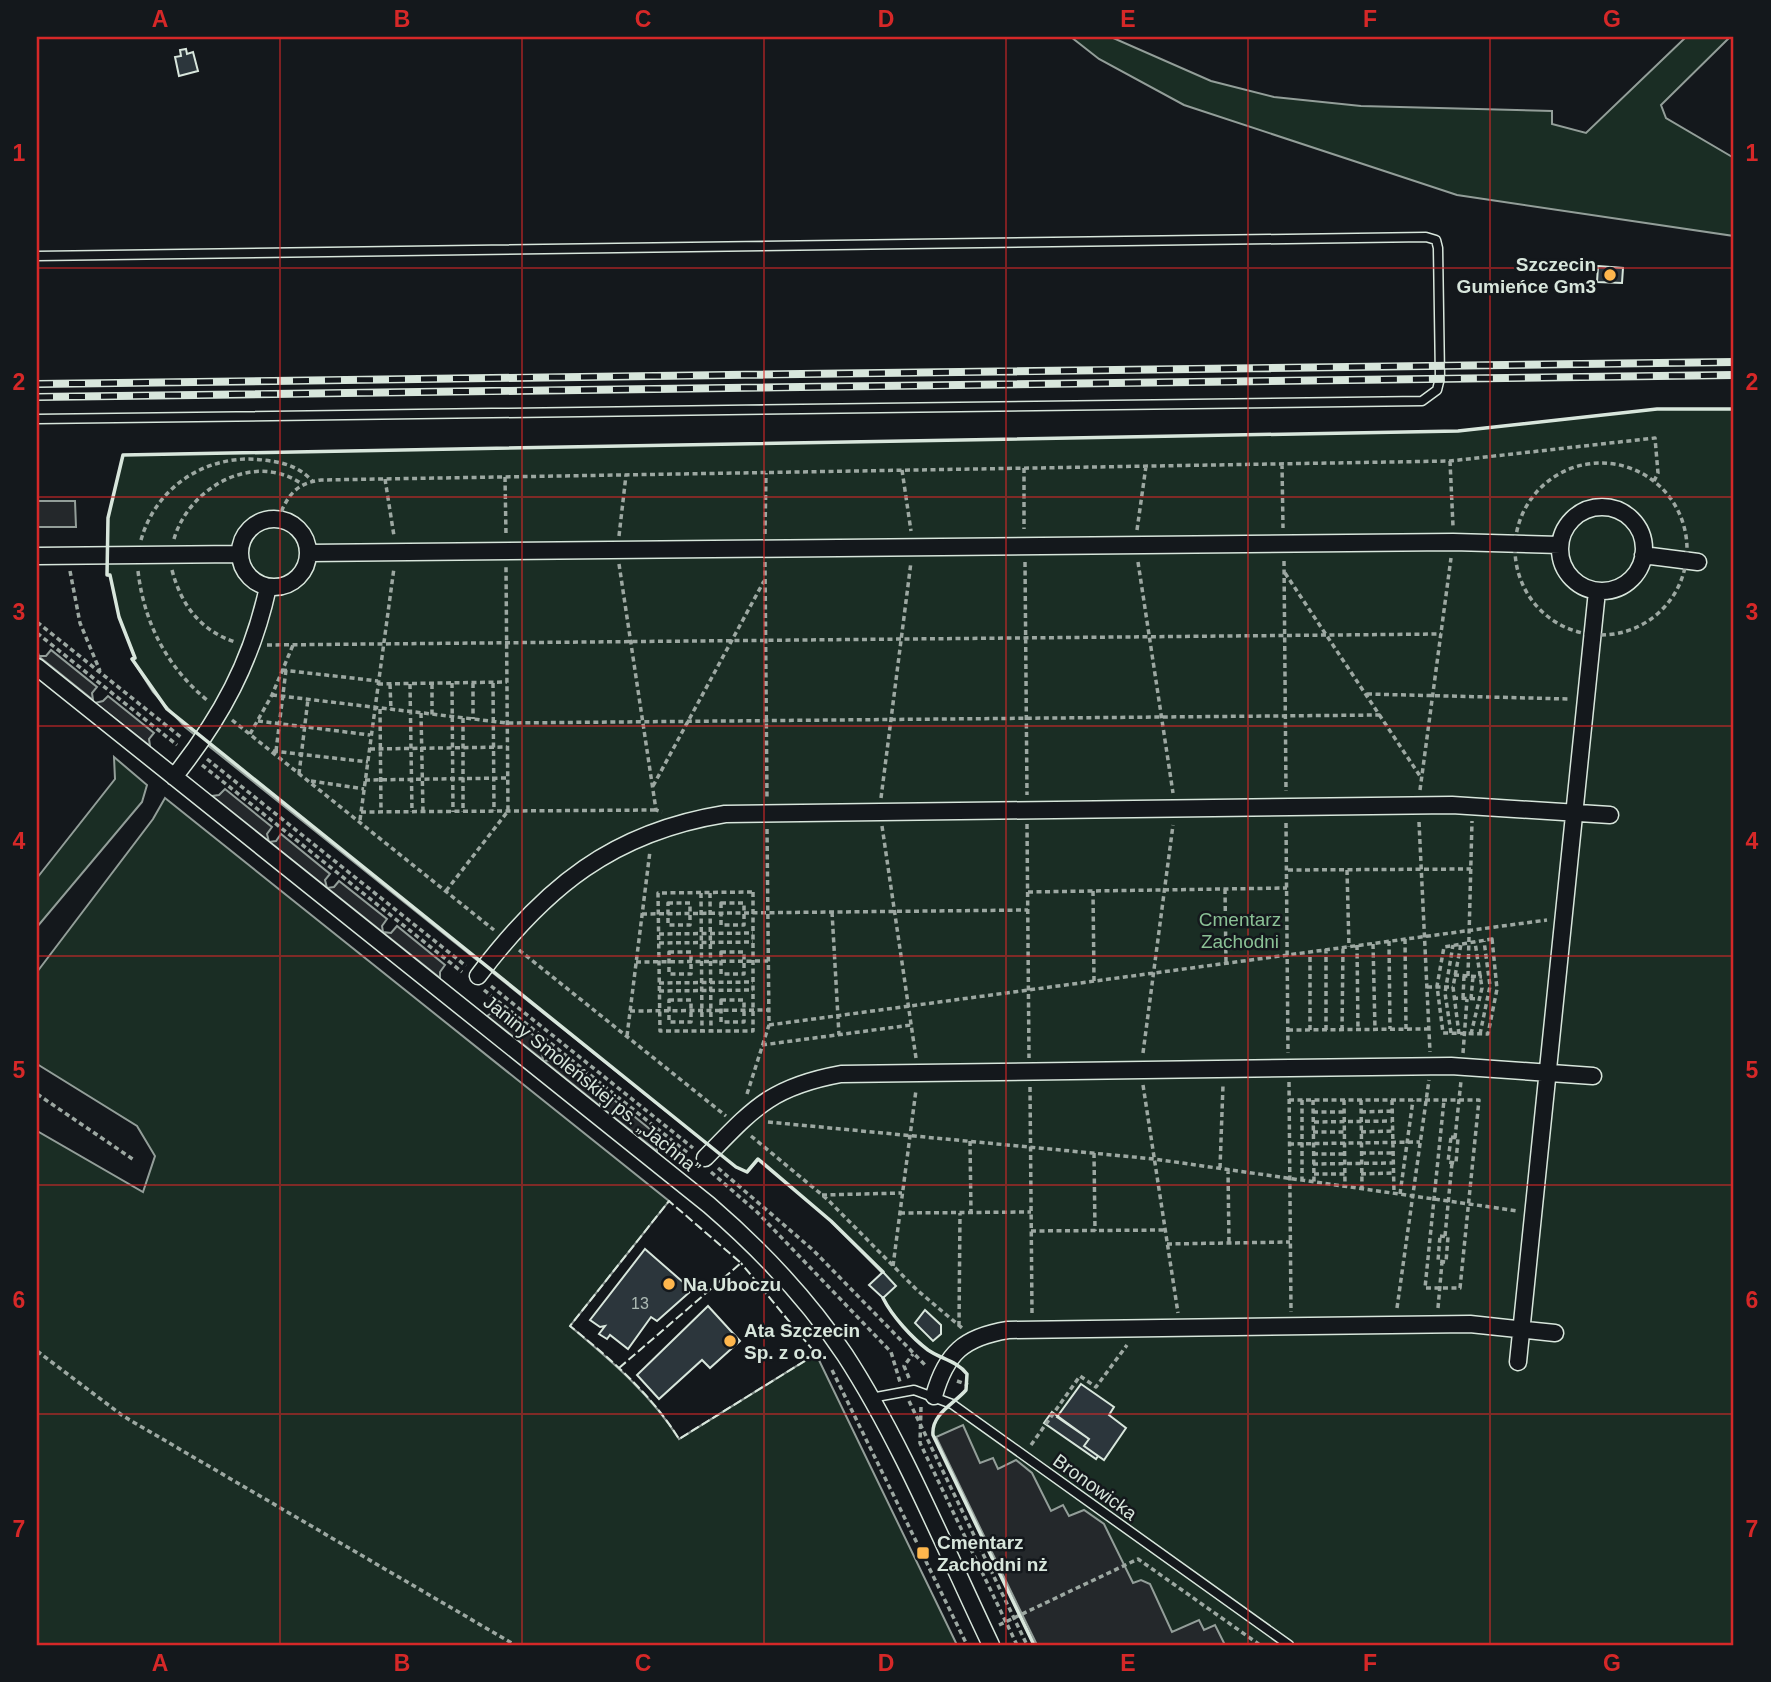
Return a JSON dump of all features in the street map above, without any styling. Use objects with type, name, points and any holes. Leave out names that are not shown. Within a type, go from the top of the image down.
[{"type":"street","points":[[1610,508],[1622,513],[1636,525],[1642,536],[1643,555],[1637,572],[1625,584],[1597,591],[1586,588],[1571,578],[1562,563],[1560,545],[1563,533],[1574,518],[1591,509],[1610,508]]},
{"type":"street","points":[[278,519],[298,529],[305,540],[308,553],[305,567],[296,579],[283,586],[268,587],[248,575],[240,554],[243,538],[249,530],[262,521],[278,519]]},
{"type":"street","points":[[308,553],[1284,543],[1453,542],[1560,545]]},
{"type":"street","points":[[37,556],[240,554]]},
{"type":"street","points":[[1643,555],[1692,561]]},
{"type":"street","points":[[174,777],[222,712],[253,645],[268,587]]},
{"type":"street","points":[[1518,1362],[1597,591]]},
{"type":"street","name":"Janiny Smoleńskiej ps. „Jachna”","points":[[37,667],[735,1227],[808,1304],[845,1354],[871,1398],[991,1645]]},
{"type":"street","points":[[478,976],[506,939],[543,899],[573,874],[618,847],[653,832],[677,824],[739,813],[1472,805],[1610,816]]},
{"type":"street","points":[[705,1157],[738,1122],[778,1094],[814,1079],[841,1074],[1431,1067],[1593,1076]]},
{"type":"street","points":[[934,1396],[950,1356],[977,1338],[998,1331],[1032,1328],[1436,1325],[1522,1328],[1555,1333]]},
{"type":"lane","points":[[37,256],[1426,237],[1436,240],[1438,248],[1440,378],[1437,390],[1422,401],[37,419]]},
{"type":"lane","name":"Bronowicka","points":[[871,1398],[914,1390],[952,1404],[1289,1645]]},
{"type":"path","points":[[278,519],[285,499],[302,484],[312,481],[1450,461],[1655,438],[1658,472],[1654,481]]},
{"type":"path","points":[[312,481],[294,467],[272,461],[233,459],[203,467],[181,481],[162,498],[147,522],[138,555],[143,599],[158,640],[179,674],[299,774],[626,1036],[738,1122],[822,1195],[893,1266],[977,1338]]},
{"type":"path","points":[[1394,1325],[1431,1067],[1418,806],[1453,542],[1450,461]]},
{"type":"path","points":[[1282,464],[1291,1326]]},
{"type":"path","points":[[1613,464],[1635,470],[1654,481],[1673,501],[1683,519],[1692,561],[1675,595],[1655,617],[1622,633],[1592,635],[1564,627],[1535,604],[1520,579],[1515,543],[1520,521],[1530,501],[1544,485],[1563,472],[1584,465],[1613,464]]},
{"type":"path","points":[[1146,466],[1136,545],[1175,808],[1140,1069],[1180,1327]]},
{"type":"path","points":[[1024,468],[1032,1328]]},
{"type":"path","points":[[893,1266],[918,1071],[880,811],[913,547],[902,470]]},
{"type":"path","points":[[302,484],[290,477],[265,472],[227,478],[201,494],[188,509],[176,530],[171,555],[177,586],[198,620],[226,639],[253,645],[293,645],[1441,634]]},
{"type":"path","points":[[626,475],[617,550],[656,810]]},
{"type":"path","points":[[446,891],[508,811],[505,477]]},
{"type":"path","points":[[381,813],[378,683],[396,552],[385,479]]},
{"type":"path","points":[[69,556],[78,615],[102,674]]},
{"type":"path","points":[[1284,572],[1422,778]]},
{"type":"path","points":[[652,787],[765,579]]},
{"type":"path","points":[[37,622],[705,1157],[813,1250],[925,1366],[968,1385]]},
{"type":"path","points":[[250,734],[272,695],[293,645]]},
{"type":"path","points":[[284,670],[390,684],[507,682]]},
{"type":"path","points":[[273,751],[280,723],[284,670]]},
{"type":"path","points":[[493,682],[494,811]]},
{"type":"path","points":[[452,683],[453,812]]},
{"type":"path","points":[[472,683],[473,719]]},
{"type":"path","points":[[390,684],[391,710]]},
{"type":"path","points":[[410,684],[412,812]]},
{"type":"path","points":[[432,684],[432,715]]},
{"type":"path","points":[[1366,694],[1586,700]]},
{"type":"path","points":[[272,695],[507,723],[1380,715]]},
{"type":"path","points":[[299,774],[308,699]]},
{"type":"path","points":[[360,822],[377,709]]},
{"type":"path","points":[[421,713],[423,812]]},
{"type":"path","points":[[463,718],[463,812]]},
{"type":"path","points":[[258,721],[371,735]]},
{"type":"path","points":[[370,749],[508,747]]},
{"type":"path","points":[[273,751],[368,762]]},
{"type":"path","points":[[365,780],[508,779]]},
{"type":"path","points":[[308,781],[364,789]]},
{"type":"path","points":[[1472,805],[1469,930],[1472,999]]},
{"type":"path","points":[[361,813],[656,810],[670,816],[677,824]]},
{"type":"path","points":[[626,1036],[653,832]]},
{"type":"path","points":[[1287,870],[1471,869]]},
{"type":"path","points":[[1348,870],[1349,947]]},
{"type":"path","points":[[1028,892],[1287,888]]},
{"type":"path","points":[[1225,889],[1226,963]]},
{"type":"path","points":[[1093,891],[1094,981]]},
{"type":"path","points":[[752,892],[753,1031],[660,1031],[658,893],[710,893],[752,892]]},
{"type":"path","points":[[701,893],[702,1031]]},
{"type":"path","points":[[710,893],[711,1031]]},
{"type":"path","points":[[668,903],[690,903],[690,925],[668,925],[668,914],[668,903]]},
{"type":"path","points":[[721,903],[744,903],[744,925],[721,925],[721,913],[721,903]]},
{"type":"path","points":[[642,914],[1028,910]]},
{"type":"path","points":[[832,912],[839,1035]]},
{"type":"path","points":[[769,1025],[1563,918]]},
{"type":"path","points":[[659,934],[753,933]]},
{"type":"path","points":[[1405,939],[1406,1029]]},
{"type":"path","points":[[1492,939],[1497,989],[1488,1034],[1443,1033],[1437,987],[1444,947],[1469,943],[1492,939]]},
{"type":"path","points":[[1389,941],[1390,1029]]},
{"type":"path","points":[[1480,1034],[1490,988],[1484,941]]},
{"type":"path","points":[[659,943],[753,942]]},
{"type":"path","points":[[1471,1034],[1482,988],[1475,942]]},
{"type":"path","points":[[1373,943],[1375,1029]]},
{"type":"path","points":[[1459,1034],[1453,987],[1461,944]]},
{"type":"path","points":[[1357,945],[1358,1030]]},
{"type":"path","points":[[1451,1033],[1445,987],[1453,945]]},
{"type":"path","points":[[1342,1030],[1343,947]]},
{"type":"path","points":[[1326,949],[1326,1030]]},
{"type":"path","points":[[669,952],[691,952],[691,974],[669,974],[669,962],[669,952]]},
{"type":"path","points":[[721,952],[744,952],[744,974],[721,974],[721,962],[721,952]]},
{"type":"path","points":[[1310,952],[1310,1030]]},
{"type":"path","points":[[636,962],[768,961]]},
{"type":"path","points":[[1454,975],[1482,977]]},
{"type":"path","points":[[1463,999],[1469,976]]},
{"type":"path","points":[[659,983],[753,982]]},
{"type":"path","points":[[1427,987],[1453,987]]},
{"type":"path","points":[[1482,988],[1497,989]]},
{"type":"path","points":[[659,991],[753,990]]},
{"type":"path","points":[[1453,999],[1481,999]]},
{"type":"path","points":[[669,1000],[691,1000],[691,1022],[669,1022],[669,1010],[669,1000]]},
{"type":"path","points":[[721,1000],[744,1000],[744,1022],[721,1022],[721,1010],[721,1000]]},
{"type":"path","points":[[630,1011],[769,1010]]},
{"type":"path","points":[[762,1045],[911,1025]]},
{"type":"path","points":[[1288,1031],[1429,1029]]},
{"type":"path","points":[[1220,1168],[1223,1069]]},
{"type":"path","points":[[37,1094],[134,1160]]},
{"type":"path","points":[[1289,1100],[1302,1100],[1313,1100],[1345,1100],[1361,1100],[1392,1100],[1413,1100],[1426,1100],[1444,1100],[1479,1100],[1460,1288],[1425,1289],[1444,1100]]},
{"type":"path","points":[[1302,1100],[1302,1180]]},
{"type":"path","points":[[1313,1100],[1314,1182]]},
{"type":"path","points":[[1345,1100],[1345,1186]]},
{"type":"path","points":[[1361,1100],[1362,1188]]},
{"type":"path","points":[[1392,1100],[1394,1193]]},
{"type":"path","points":[[1400,1194],[1413,1100]]},
{"type":"path","points":[[1361,1112],[1392,1111]]},
{"type":"path","points":[[1313,1112],[1345,1112]]},
{"type":"path","points":[[1313,1122],[1392,1121]]},
{"type":"path","points":[[738,1122],[1154,1159],[1534,1213]]},
{"type":"path","points":[[1361,1132],[1392,1131]]},
{"type":"path","points":[[1313,1132],[1345,1132]]},
{"type":"path","points":[[1451,1137],[1458,1138],[1456,1163],[1452,1163],[1448,1162],[1451,1137]]},
{"type":"path","points":[[970,1141],[971,1213]]},
{"type":"path","points":[[1289,1144],[1420,1142]]},
{"type":"path","points":[[1094,1153],[1095,1231]]},
{"type":"path","points":[[1361,1153],[1393,1153]]},
{"type":"path","points":[[1313,1154],[1345,1154]]},
{"type":"path","points":[[1313,1164],[1393,1163]]},
{"type":"path","points":[[1445,1237],[1452,1163]]},
{"type":"path","points":[[1228,1170],[1229,1243]]},
{"type":"path","points":[[1362,1174],[1393,1173]]},
{"type":"path","points":[[1314,1174],[1345,1174]]},
{"type":"path","points":[[822,1195],[902,1193]]},
{"type":"path","points":[[900,1213],[1031,1212]]},
{"type":"path","points":[[960,1213],[960,1326]]},
{"type":"path","points":[[1031,1231],[1165,1230]]},
{"type":"path","points":[[1440,1236],[1448,1237],[1446,1262],[1442,1262],[1438,1261],[1440,1236]]},
{"type":"path","points":[[1167,1244],[1290,1242]]},
{"type":"path","points":[[1436,1325],[1442,1262]]},
{"type":"path","points":[[1024,1455],[1080,1376],[1096,1387],[1134,1336],[1134,1327]]},
{"type":"path","points":[[37,1351],[123,1416],[515,1645]]},
{"type":"path","points":[[913,1354],[904,1366],[923,1411],[920,1443],[1017,1645]]},
{"type":"path","points":[[827,1359],[967,1645]]},
{"type":"path","points":[[1006,1622],[1138,1559],[1259,1645]]},
{"type":"green space","points":[[1071,37],[1111,37],[1211,81],[1274,97],[1361,106],[1552,111],[1552,124],[1586,133],[1686,37],[1730,37],[1661,105],[1666,118],[1734,158],[1734,236],[1457,195],[1184,105],[1099,59]]},
{"type":"green space","name":"Cmentarz Zachodni","points":[[1657,409],[1734,409],[1734,1645],[1034,1645],[933,1435],[933,1427],[939,1415],[966,1390],[967,1374],[959,1366],[928,1350],[897,1319],[883,1298],[895,1286],[831,1221],[758,1159],[747,1172],[736,1167],[185,727],[153,692],[132,659],[135,657],[119,617],[110,576],[107,575],[108,518],[123,455],[1458,431]]},
{"type":"green space","points":[[114,757],[147,785],[142,802],[37,927],[37,878],[115,779]]},
{"type":"green space","points":[[165,798],[669,1201],[570,1326],[643,1392],[679,1439],[816,1354],[957,1645],[37,1645],[37,1131],[143,1192],[155,1156],[137,1126],[37,1064],[37,972],[153,819]]},
{"type":"shaded area","points":[[37,501],[75,501],[76,527],[37,527]]},
{"type":"shaded area","points":[[37,650],[39,656],[46,656],[51,650],[97,687],[92,693],[93,700],[37,655]]},
{"type":"shaded area","points":[[108,696],[154,733],[149,739],[150,746],[95,703]]},
{"type":"shaded area","points":[[225,789],[272,827],[267,834],[269,841],[212,796],[219,795]]},
{"type":"shaded area","points":[[281,834],[330,874],[325,880],[327,888],[270,842],[276,841]]},
{"type":"shaded area","points":[[339,881],[387,919],[382,926],[383,932],[391,933],[397,926],[445,965],[440,972],[440,978],[327,888],[334,887]]},
{"type":"shaded area","points":[[499,1008],[547,1046],[542,1052],[543,1060],[487,1016]]},
{"type":"shaded area","points":[[556,1054],[604,1093],[600,1106],[544,1061],[551,1060]]},
{"type":"shaded area","points":[[614,1100],[662,1139],[657,1145],[657,1151],[602,1108],[609,1106]]},
{"type":"shaded area","points":[[963,1425],[980,1463],[993,1458],[998,1469],[1016,1460],[1032,1473],[1051,1511],[1063,1505],[1069,1516],[1084,1510],[1104,1524],[1133,1583],[1141,1580],[1150,1584],[1172,1632],[1199,1620],[1204,1630],[1215,1625],[1225,1645],[1037,1645],[936,1437]]},
{"type":"building","points":[[186,49],[187,54],[193,52],[198,71],[179,76],[175,57],[181,56],[180,50]]},
{"type":"building","name":"Szczecin Gumieńce Gm3","points":[[1598,266],[1623,268],[1622,283],[1597,282]]},
{"type":"building","points":[[645,1249],[692,1290],[657,1321],[651,1317],[628,1349],[610,1335],[607,1339],[599,1334],[605,1326],[600,1327],[590,1320]]},
{"type":"building","points":[[883,1272],[896,1286],[883,1298],[869,1285]]},
{"type":"building","points":[[708,1306],[740,1341],[710,1368],[702,1360],[659,1399],[637,1375]]},
{"type":"building","points":[[925,1310],[941,1325],[941,1334],[933,1341],[915,1323]]},
{"type":"building","points":[[1081,1384],[1114,1407],[1109,1415],[1126,1428],[1104,1460],[1084,1446],[1089,1439],[1057,1417]]},
{"type":"building","points":[[1052,1412],[1089,1439],[1084,1446],[1098,1456],[1096,1459],[1044,1423]]},
{"type":"railway","points":[[37,384],[1734,362]]},
{"type":"railway","points":[[37,397],[1734,375]]},
{"type":"fence","points":[[619,1368],[741,1263],[669,1201],[570,1326],[630,1378],[656,1407],[679,1439],[816,1354],[741,1263]]},
{"type":"wall","points":[[883,1272],[831,1221],[758,1159],[747,1172],[736,1167],[167,709],[132,659],[135,658],[119,617],[110,575],[107,575],[108,518],[123,455],[1458,431],[1657,409],[1734,409]]},
{"type":"wall","points":[[883,1298],[915,1339],[928,1350],[959,1366],[967,1374],[966,1390],[939,1415],[933,1435],[1034,1645]]},
{"type":"place","name":"Szczecin Gumieńce Gm3","points":[[1610,275]]},
{"type":"place","name":"Na Uboczu","points":[[669,1284]]},
{"type":"place","name":"Ata Szczecin Sp. z o.o.","points":[[730,1341]]},
{"type":"place","name":"Cmentarz Zachodni nż","points":[[923,1553]]}]
